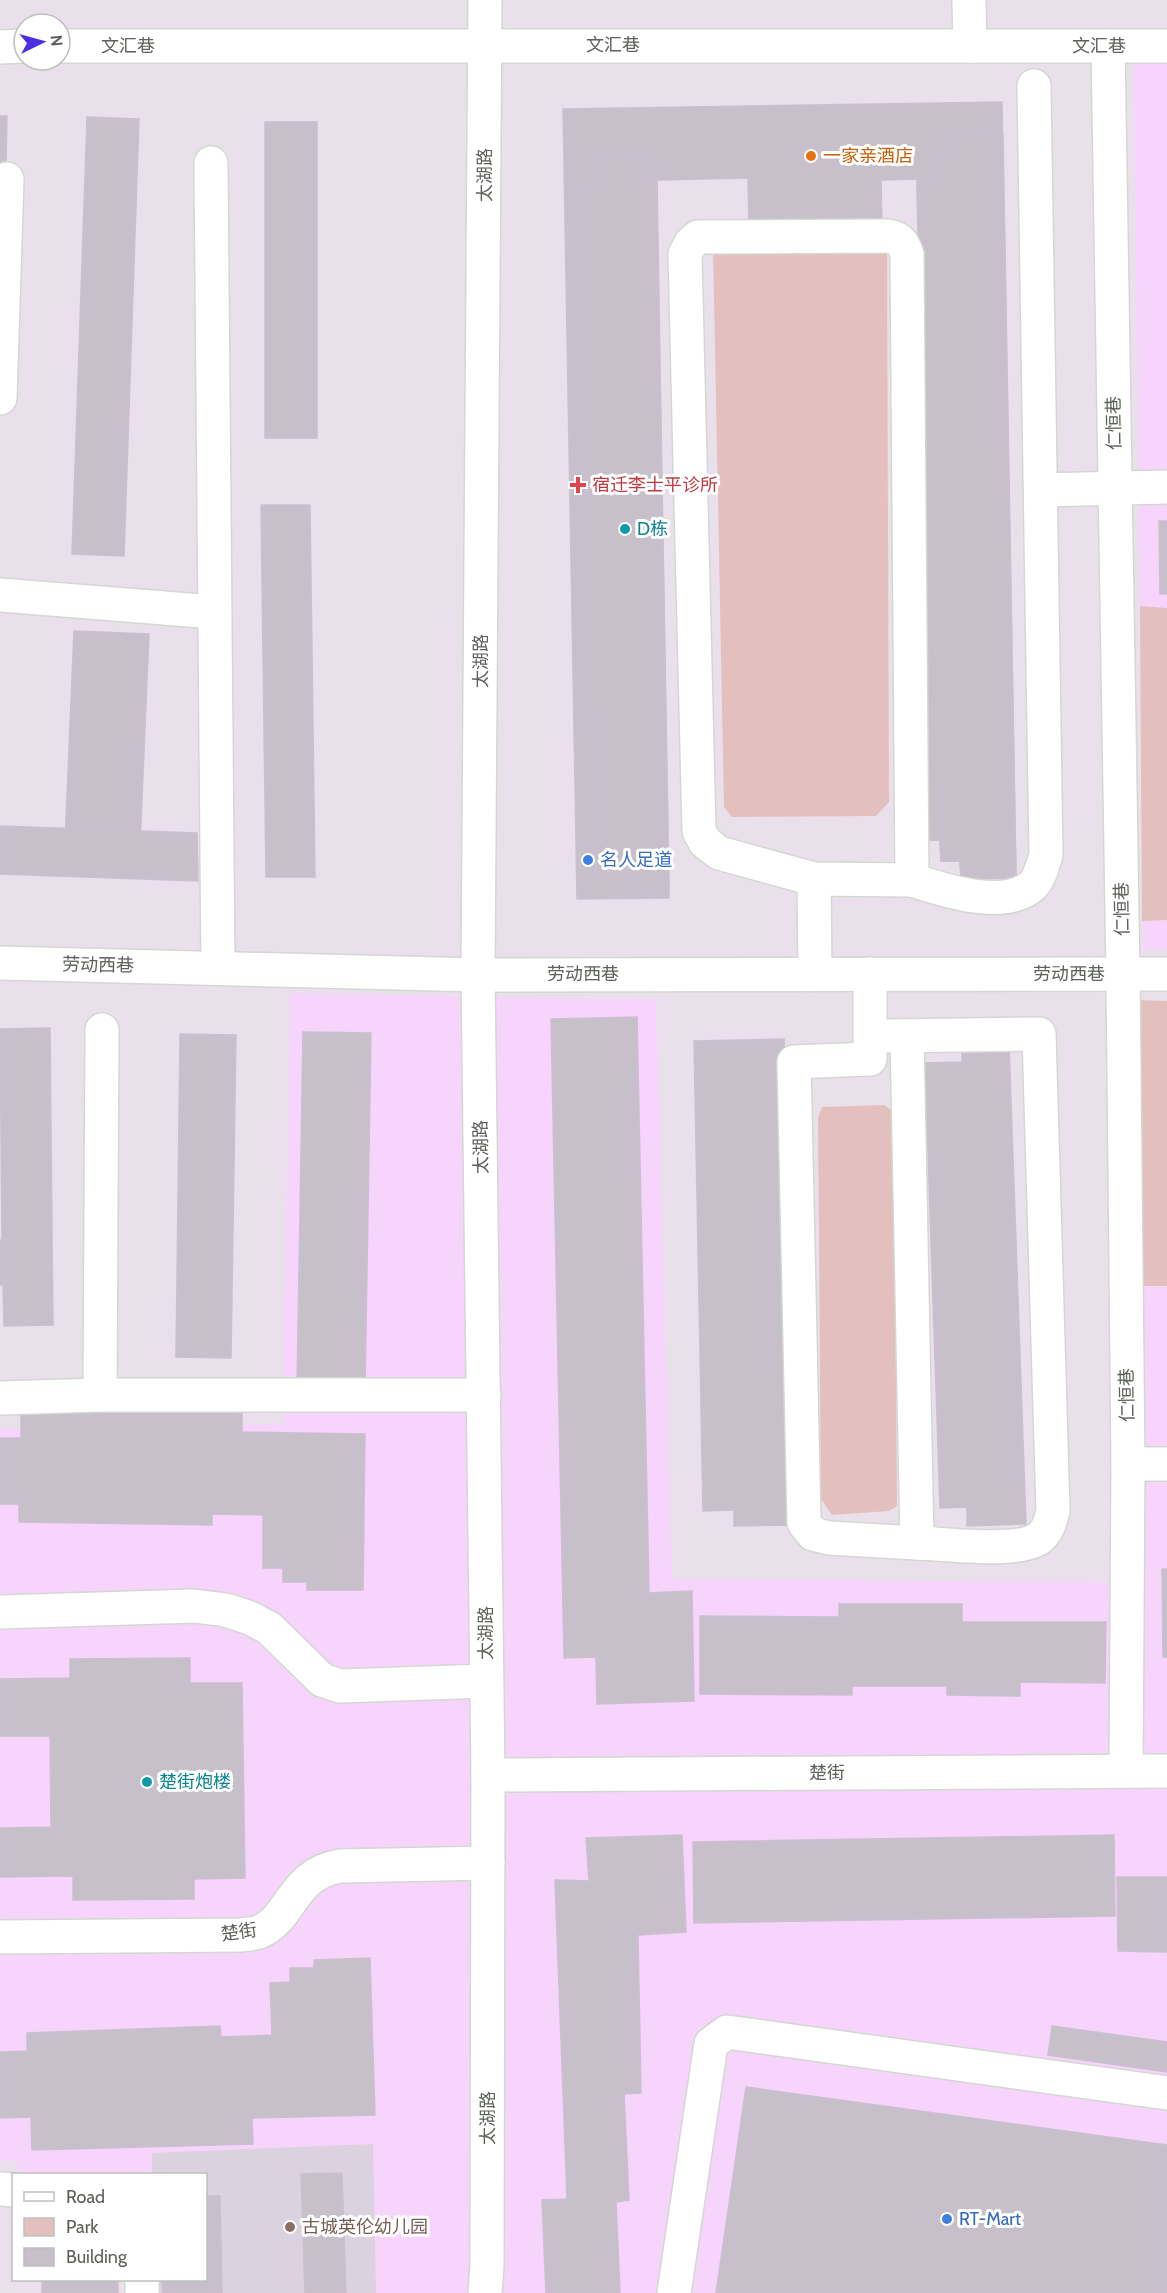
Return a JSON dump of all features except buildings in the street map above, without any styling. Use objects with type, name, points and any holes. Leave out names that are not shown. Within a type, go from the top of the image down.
[{"type":"street","name":"太湖路","points":[[485,0],[478,975],[488,1775],[487,2266],[485,2293]]},
{"type":"street","points":[[969,0],[970,46]]},
{"type":"street","name":"文汇巷","points":[[72,46],[1167,46]]},
{"type":"street","name":"仁恒巷","points":[[1108,46],[1123,974],[1128,1464],[1126,1771]]},
{"type":"street","points":[[912,880],[907,254],[904,245],[897,238],[888,237],[698,237],[691,243],[686,254],[699,831],[705,842],[719,853],[814,879],[912,880],[963,895],[993,897],[1021,893],[1034,883],[1046,855],[1034,86]]},
{"type":"street","points":[[211,163],[218,968]]},
{"type":"street","points":[[0,398],[7,179]]},
{"type":"street","points":[[1041,490],[1167,487]]},
{"type":"street","points":[[0,595],[214,612]]},
{"type":"street","points":[[814,879],[814,974]]},
{"type":"street","name":"劳动西巷","points":[[0,963],[478,975],[1167,974]]},
{"type":"street","points":[[870,974],[870,1036],[870,1059],[794,1062],[804,1523],[813,1534],[829,1538],[1017,1546],[1037,1539],[1047,1529],[1053,1511],[1039,1034],[870,1036]]},
{"type":"street","points":[[100,1395],[102,1030]]},
{"type":"street","points":[[907,1035],[917,1543]]},
{"type":"street","points":[[0,1398],[100,1395],[484,1395]]},
{"type":"street","points":[[1128,1464],[1167,1464]]},
{"type":"street","points":[[0,1612],[194,1606],[226,1610],[250,1618],[269,1628],[322,1680],[340,1686],[486,1681]]},
{"type":"street","name":"楚街","points":[[488,1775],[1167,1771]]},
{"type":"street","name":"楚街","points":[[0,1938],[241,1935],[261,1932],[278,1917],[292,1897],[314,1875],[324,1869],[340,1866],[488,1863]]},
{"type":"street","points":[[674,2293],[711,2044],[727,2032],[1167,2093]]},
{"type":"shaded area","points":[[1134,64],[1167,64],[1167,949],[1143,949]]},
{"type":"shaded area","points":[[290,993],[656,1000],[672,1578],[1140,1583],[1136,1286],[1167,1286],[1167,2293],[156,2293],[207,2281],[207,2173],[19,2173],[16,2160],[0,2161],[0,1429],[283,1424]]},
{"type":"shaded area","name":"古城英伦幼儿园","points":[[373,2144],[376,2293],[156,2293],[155,2281],[207,2281],[207,2173],[152,2173],[152,2153]]},
{"type":"green space","points":[[887,245],[889,802],[876,816],[732,817],[724,807],[713,247]]},
{"type":"green space","points":[[1140,606],[1167,608],[1167,920],[1142,921]]},
{"type":"green space","points":[[1134,1000],[1167,1001],[1167,1286],[1136,1286]]},
{"type":"green space","points":[[884,1105],[894,1112],[897,1506],[889,1511],[832,1515],[821,1499],[818,1118],[822,1107]]},
{"type":"place","name":"一家亲酒店","points":[[811,156]]},
{"type":"place","name":"宿迁李士平诊所","points":[[578,485]]},
{"type":"place","name":"D栋","points":[[625,529]]},
{"type":"place","name":"名人足道","points":[[588,860]]},
{"type":"place","name":"楚街炮楼","points":[[147,1782]]},
{"type":"place","name":"RT-Mart","points":[[947,2219]]},
{"type":"place","name":"古城英伦幼儿园","points":[[290,2227]]}]
